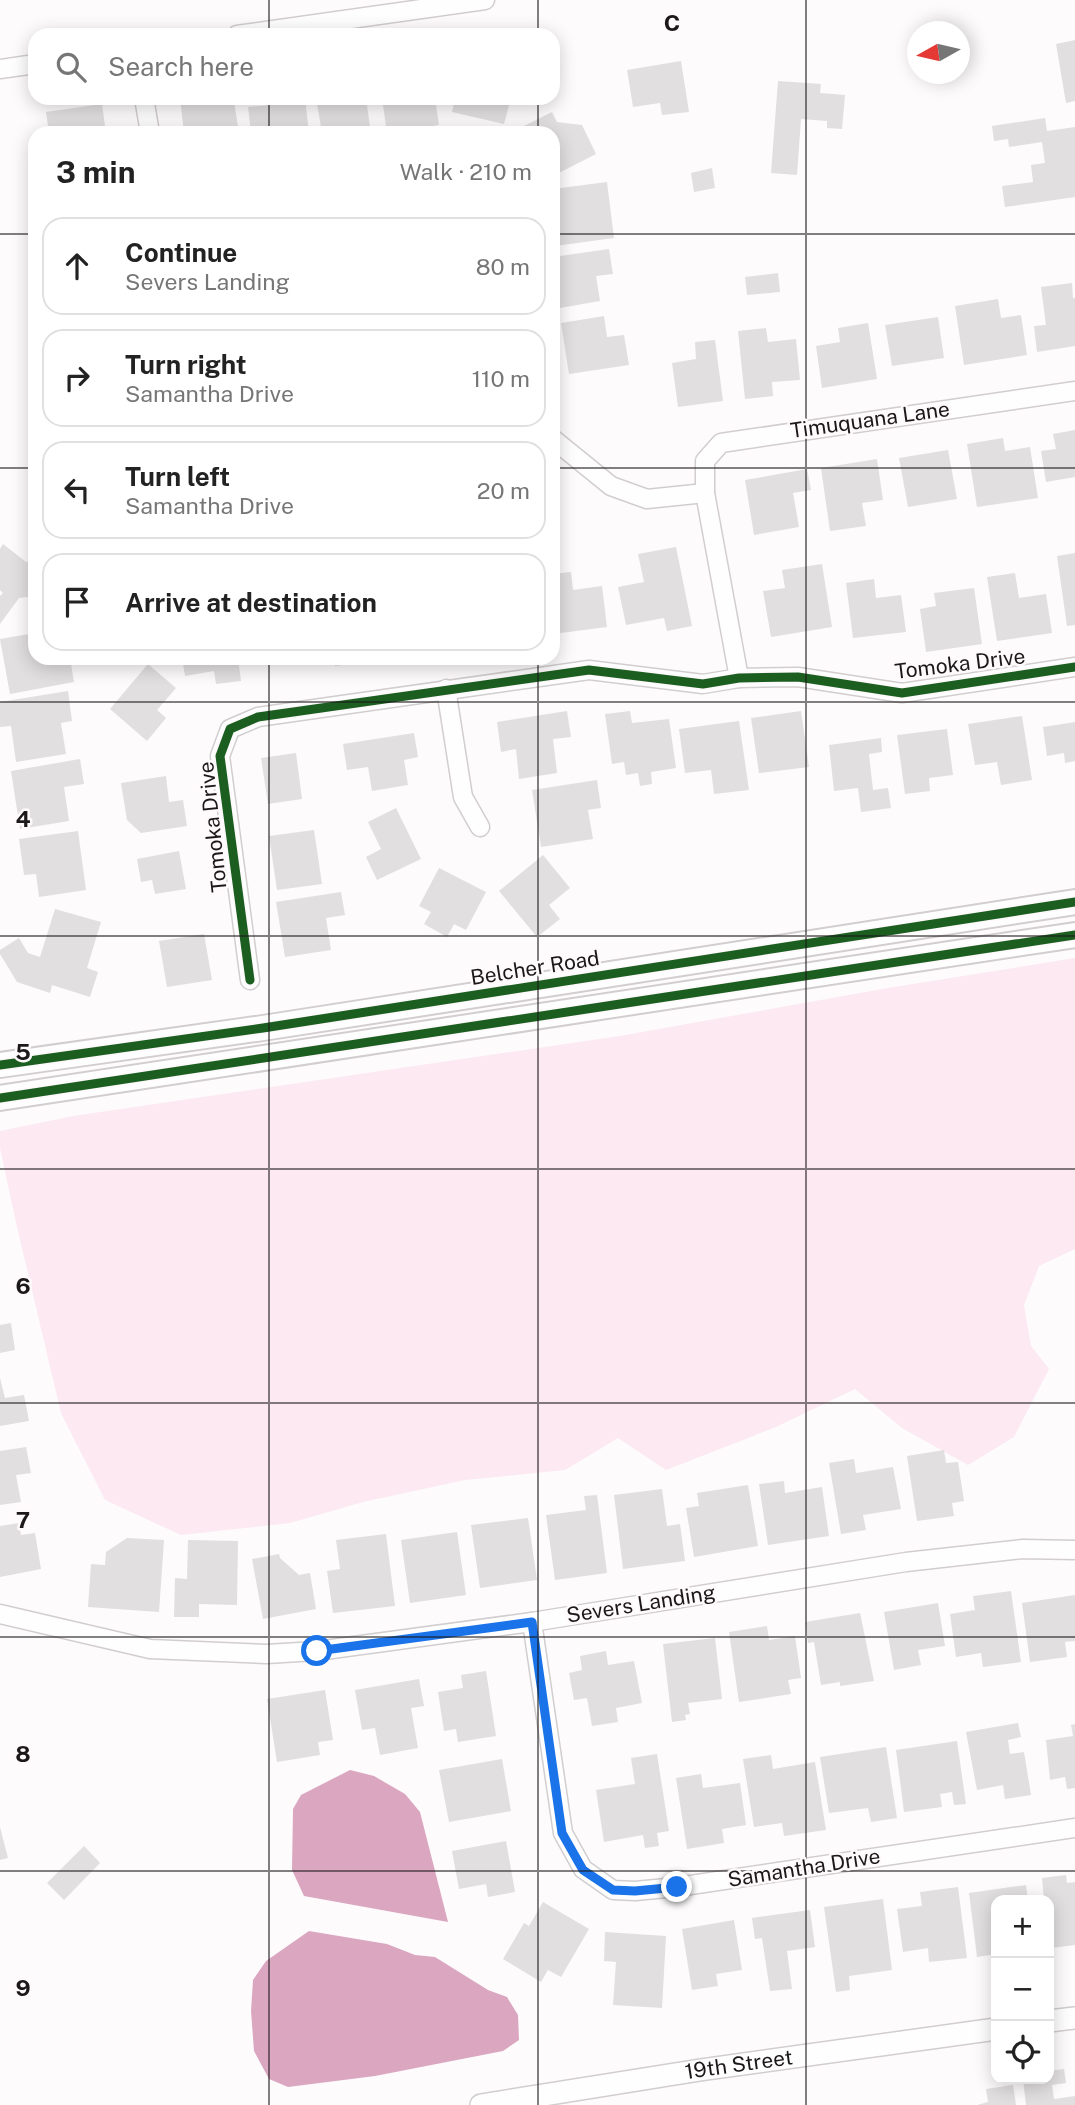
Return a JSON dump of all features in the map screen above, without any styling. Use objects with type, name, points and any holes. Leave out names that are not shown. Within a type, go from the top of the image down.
[{"type":"main road","name":"Belcher Road","points":[[0,1065],[262,1028],[1075,902]]},
{"type":"main road","points":[[0,1098],[1075,935]]},
{"type":"street","points":[[287,28],[485,0]]},
{"type":"street","points":[[0,69],[28,65]]},
{"type":"street","points":[[145,105],[149,126]]},
{"type":"street","name":"Timuquana Lane","points":[[739,678],[705,493],[705,461],[721,443],[1075,391]]},
{"type":"street","points":[[560,445],[611,486],[647,499],[705,493]]},
{"type":"street","name":"Tomoka Drive","points":[[250,980],[220,756],[230,729],[258,717],[589,670],[704,684],[739,678],[798,677],[902,693],[1075,667]]},
{"type":"street","points":[[446,689],[463,797],[480,827]]},
{"type":"street","name":"Severs Landing","points":[[0,1614],[150,1649],[266,1654],[317,1651],[532,1622],[906,1562],[1023,1549],[1075,1550]]},
{"type":"street","name":"Samantha Drive","points":[[532,1622],[562,1833],[583,1870],[613,1890],[677,1887],[1075,1828]]},
{"type":"street","points":[[1054,2020],[1075,2018]]},
{"type":"street","name":"19th Street","points":[[481,2105],[700,2070],[991,2030]]},
{"type":"shaded area","points":[[1075,958],[1075,1249],[1039,1266],[1024,1305],[1031,1346],[1049,1369],[1014,1437],[968,1465],[902,1428],[855,1389],[776,1427],[666,1470],[618,1438],[565,1470],[465,1480],[363,1502],[290,1523],[181,1535],[105,1500],[61,1413],[17,1227],[0,1148],[0,1131],[73,1116],[620,1036]]},
{"type":"shaded area","points":[[350,1770],[374,1776],[405,1794],[420,1812],[448,1922],[304,1896],[292,1870],[293,1809],[301,1795]]},
{"type":"shaded area","points":[[309,1931],[387,1944],[415,1955],[435,1957],[488,1990],[507,1997],[518,2015],[519,2040],[503,2051],[375,2076],[288,2087],[269,2079],[254,2051],[251,2011],[253,1980],[266,1961]]},
{"type":"building","points":[[1075,40],[1075,101],[1066,103],[1056,44]]},
{"type":"building","points":[[681,61],[689,112],[662,115],[660,103],[633,107],[627,70]]},
{"type":"building","points":[[778,81],[821,84],[820,93],[845,95],[842,129],[827,128],[827,121],[801,119],[797,175],[771,173]]},
{"type":"building","points":[[102,105],[105,126],[48,126],[46,112]]},
{"type":"building","points":[[181,105],[235,105],[238,126],[183,126]]},
{"type":"building","points":[[306,105],[308,126],[250,126],[248,107]]},
{"type":"building","points":[[317,105],[367,105],[370,126],[321,126]]},
{"type":"building","points":[[383,105],[436,105],[439,125],[386,126]]},
{"type":"building","points":[[454,105],[509,105],[504,124],[452,112]]},
{"type":"building","points":[[552,112],[557,122],[582,125],[596,154],[560,172],[560,126],[524,126]]},
{"type":"building","points":[[1045,118],[1047,131],[1075,127],[1075,197],[1005,207],[1002,186],[1033,182],[1031,165],[1045,163],[1042,142],[1009,147],[1008,139],[994,141],[992,126]]},
{"type":"building","points":[[712,168],[715,188],[694,192],[691,173]]},
{"type":"building","points":[[607,182],[614,238],[560,245],[560,188]]},
{"type":"building","points":[[609,249],[613,274],[596,276],[600,301],[560,308],[560,256]]},
{"type":"building","points":[[778,273],[780,292],[747,295],[745,277]]},
{"type":"building","points":[[1072,283],[1075,298],[1075,346],[1037,352],[1034,326],[1046,325],[1041,287]]},
{"type":"building","points":[[998,299],[1001,318],[1021,315],[1027,355],[964,365],[955,306]]},
{"type":"building","points":[[604,316],[607,337],[624,335],[629,365],[569,374],[561,323]]},
{"type":"building","points":[[938,317],[944,358],[892,366],[885,325]]},
{"type":"building","points":[[868,323],[877,379],[822,388],[816,346],[840,342],[838,328]]},
{"type":"building","points":[[766,328],[768,342],[796,339],[800,380],[772,382],[773,396],[745,399],[738,331]]},
{"type":"building","points":[[715,340],[723,401],[678,407],[672,363],[696,359],[695,342]]},
{"type":"building","points":[[1075,430],[1075,477],[1046,482],[1041,451],[1056,449],[1053,434]]},
{"type":"building","points":[[1003,438],[1005,451],[1030,447],[1038,498],[977,507],[967,444]]},
{"type":"building","points":[[948,450],[957,499],[908,507],[899,458]]},
{"type":"building","points":[[877,459],[883,500],[862,503],[866,526],[830,531],[821,468]]},
{"type":"building","points":[[807,469],[811,490],[793,493],[799,527],[754,535],[745,480]]},
{"type":"building","points":[[3,544],[28,562],[28,597],[19,598],[0,624],[0,596],[3,593],[0,590],[0,549]]},
{"type":"building","points":[[676,547],[692,626],[667,631],[664,618],[626,625],[618,587],[644,582],[638,554]]},
{"type":"building","points":[[1075,553],[1075,625],[1067,626],[1057,556]]},
{"type":"building","points":[[822,564],[832,627],[771,637],[763,591],[785,588],[782,570]]},
{"type":"building","points":[[571,572],[573,590],[602,586],[607,627],[560,633],[560,573]]},
{"type":"building","points":[[1015,573],[1019,598],[1046,594],[1052,633],[997,641],[987,577]]},
{"type":"building","points":[[874,579],[876,598],[901,595],[906,632],[853,638],[846,583]]},
{"type":"building","points":[[974,588],[982,644],[926,652],[920,609],[936,606],[934,593]]},
{"type":"building","points":[[28,634],[28,665],[71,665],[74,682],[10,694],[0,639]]},
{"type":"building","points":[[147,665],[176,688],[157,710],[166,718],[147,741],[110,709]]},
{"type":"building","points":[[183,665],[239,665],[241,681],[216,684],[214,671],[185,676]]},
{"type":"building","points":[[68,691],[72,721],[61,723],[66,754],[16,762],[11,726],[0,727],[0,702]]},
{"type":"building","points":[[567,711],[571,737],[553,739],[557,773],[519,779],[516,749],[501,752],[497,722]]},
{"type":"building","points":[[630,711],[632,723],[669,719],[676,768],[651,772],[652,784],[640,786],[638,773],[626,775],[624,762],[612,764],[605,714]]},
{"type":"building","points":[[801,711],[809,767],[759,773],[751,718]]},
{"type":"building","points":[[1022,716],[1032,780],[1001,785],[997,762],[975,765],[968,724]]},
{"type":"building","points":[[739,721],[749,790],[714,794],[711,770],[685,773],[679,729]]},
{"type":"building","points":[[1075,722],[1075,761],[1065,763],[1064,753],[1047,756],[1043,727]]},
{"type":"building","points":[[947,729],[953,775],[929,778],[930,791],[905,794],[897,735]]},
{"type":"building","points":[[414,733],[418,757],[404,760],[408,785],[372,791],[368,767],[347,770],[343,744]]},
{"type":"building","points":[[881,738],[882,752],[869,754],[873,790],[888,788],[891,808],[861,812],[858,788],[834,791],[829,745]]},
{"type":"building","points":[[296,753],[302,799],[268,804],[261,758]]},
{"type":"building","points":[[80,759],[84,784],[64,787],[69,821],[20,829],[11,771]]},
{"type":"building","points":[[166,776],[169,802],[183,800],[187,826],[141,833],[127,820],[121,783]]},
{"type":"building","points":[[597,780],[601,808],[588,810],[593,839],[541,847],[532,790]]},
{"type":"building","points":[[396,808],[421,859],[377,880],[366,857],[381,849],[368,822]]},
{"type":"building","points":[[314,830],[322,884],[277,890],[269,836]]},
{"type":"building","points":[[78,831],[86,890],[39,897],[36,874],[24,875],[19,839]]},
{"type":"building","points":[[179,851],[186,889],[155,894],[152,880],[141,882],[137,859]]},
{"type":"building","points":[[543,855],[570,888],[549,905],[560,919],[537,937],[499,891]]},
{"type":"building","points":[[439,868],[486,892],[466,930],[454,924],[447,937],[424,924],[431,912],[419,906]]},
{"type":"building","points":[[341,892],[345,915],[326,918],[331,950],[285,957],[276,902]]},
{"type":"building","points":[[55,909],[101,922],[87,968],[98,972],[90,997],[52,985],[50,993],[17,982],[0,954],[0,950],[19,938],[28,953],[40,957]]},
{"type":"building","points":[[204,934],[212,980],[167,987],[159,941]]},
{"type":"building","points":[[11,1323],[15,1350],[0,1353],[0,1325]]},
{"type":"building","points":[[0,1378],[5,1398],[24,1395],[29,1421],[0,1426]]},
{"type":"building","points":[[26,1447],[31,1473],[16,1475],[21,1502],[0,1505],[0,1451]]},
{"type":"building","points":[[944,1450],[946,1463],[958,1462],[964,1501],[952,1503],[954,1516],[917,1521],[907,1456]]},
{"type":"building","points":[[854,1459],[856,1473],[893,1467],[901,1509],[863,1515],[866,1530],[841,1534],[829,1463]]},
{"type":"building","points":[[784,1481],[785,1493],[822,1487],[829,1536],[768,1545],[759,1484]]},
{"type":"building","points":[[748,1485],[758,1546],[694,1557],[686,1508],[699,1506],[697,1493]]},
{"type":"building","points":[[662,1489],[667,1526],[680,1524],[685,1561],[623,1569],[614,1495]]},
{"type":"building","points":[[597,1495],[607,1573],[555,1580],[546,1515],[586,1510],[584,1496]]},
{"type":"building","points":[[528,1518],[537,1580],[480,1588],[471,1525]]},
{"type":"building","points":[[19,1523],[21,1535],[35,1533],[41,1569],[0,1577],[0,1526]]},
{"type":"building","points":[[457,1532],[466,1595],[410,1603],[401,1540]]},
{"type":"building","points":[[386,1534],[395,1606],[333,1613],[327,1571],[340,1569],[336,1540]]},
{"type":"building","points":[[127,1538],[164,1540],[159,1612],[88,1607],[91,1564],[105,1565],[106,1552]]},
{"type":"building","points":[[188,1540],[238,1541],[237,1605],[199,1604],[199,1617],[174,1617],[175,1578],[187,1579]]},
{"type":"building","points":[[279,1554],[299,1575],[310,1573],[316,1609],[263,1619],[252,1559]]},
{"type":"building","points":[[1011,1591],[1021,1662],[983,1667],[981,1653],[956,1657],[950,1614],[975,1610],[973,1596]]},
{"type":"building","points":[[1075,1595],[1075,1641],[1065,1642],[1067,1657],[1030,1662],[1022,1603]]},
{"type":"building","points":[[938,1603],[945,1646],[918,1650],[921,1665],[894,1670],[884,1612]]},
{"type":"building","points":[[860,1613],[874,1681],[840,1686],[840,1682],[821,1685],[814,1642],[808,1643],[805,1622]]},
{"type":"building","points":[[767,1626],[769,1640],[795,1636],[801,1678],[788,1680],[791,1694],[739,1702],[729,1632]]},
{"type":"building","points":[[715,1638],[722,1699],[688,1703],[690,1714],[685,1715],[686,1720],[672,1722],[663,1644]]},
{"type":"building","points":[[606,1651],[608,1665],[634,1661],[642,1703],[616,1708],[618,1722],[592,1726],[587,1698],[574,1700],[569,1673],[582,1670],[580,1656]]},
{"type":"building","points":[[486,1671],[496,1736],[458,1742],[456,1729],[444,1731],[438,1692],[463,1688],[461,1675]]},
{"type":"building","points":[[419,1679],[424,1706],[411,1708],[418,1748],[380,1755],[375,1728],[362,1730],[355,1690]]},
{"type":"building","points":[[325,1690],[333,1740],[318,1742],[320,1755],[277,1762],[267,1699]]},
{"type":"building","points":[[1018,1723],[1021,1737],[1008,1740],[1010,1754],[1024,1752],[1031,1795],[1005,1799],[1003,1785],[977,1790],[966,1732]]},
{"type":"building","points":[[1075,1724],[1075,1788],[1067,1789],[1065,1777],[1050,1780],[1046,1740],[1073,1736],[1071,1725]]},
{"type":"building","points":[[957,1741],[966,1804],[954,1805],[952,1792],[940,1794],[942,1807],[904,1812],[896,1750]]},
{"type":"building","points":[[886,1747],[897,1818],[871,1822],[868,1808],[829,1813],[820,1757]]},
{"type":"building","points":[[657,1754],[669,1831],[657,1833],[659,1846],[645,1848],[643,1835],[604,1842],[596,1790],[635,1784],[631,1758]]},
{"type":"building","points":[[771,1755],[773,1769],[815,1762],[826,1830],[784,1836],[782,1823],[754,1827],[743,1759]]},
{"type":"building","points":[[502,1759],[511,1811],[449,1822],[439,1770]]},
{"type":"building","points":[[701,1774],[703,1788],[740,1783],[746,1825],[722,1829],[724,1843],[687,1849],[676,1778]]},
{"type":"building","points":[[0,1827],[8,1858],[0,1860]]},
{"type":"building","points":[[506,1841],[515,1892],[488,1897],[486,1884],[459,1889],[452,1851]]},
{"type":"building","points":[[84,1846],[100,1863],[64,1900],[47,1883]]},
{"type":"building","points":[[1066,1875],[1067,1883],[1075,1882],[1075,1945],[1054,1948],[1054,1895],[1044,1895],[1042,1878]]},
{"type":"building","points":[[1026,1885],[1027,1895],[991,1895],[991,1955],[977,1957],[969,1893]]},
{"type":"building","points":[[958,1887],[967,1958],[929,1962],[928,1948],[903,1952],[897,1909],[922,1906],[920,1892]]},
{"type":"building","points":[[883,1899],[892,1970],[849,1976],[850,1990],[836,1992],[824,1907]]},
{"type":"building","points":[[543,1902],[589,1929],[561,1977],[548,1970],[541,1982],[503,1959],[524,1923],[529,1926]]},
{"type":"building","points":[[810,1910],[815,1947],[787,1951],[792,1989],[770,1991],[762,1938],[755,1939],[752,1918]]},
{"type":"building","points":[[734,1920],[742,1970],[716,1974],[718,1986],[692,1990],[682,1929]]},
{"type":"building","points":[[605,1932],[666,1936],[662,2008],[613,2005],[616,1962],[604,1961]]},
{"type":"building","points":[[1064,2069],[1066,2083],[1052,2085],[1054,2099],[1075,2096],[1075,2105],[1026,2105],[1024,2084],[1054,2084],[1054,2070]]},
{"type":"building","points":[[1013,2085],[1016,2105],[977,2105],[988,2102],[986,2089]]},
{"type":"cycle path","points":[[250,980],[220,756],[230,729],[258,717],[589,670],[703,684],[739,678],[798,677],[902,693],[1075,667]]},
{"type":"cycle path","points":[[0,1065],[263,1028],[1075,902]]},
{"type":"cycle path","points":[[0,1098],[1075,935]]},
{"type":"route","points":[[317,1651],[532,1622],[562,1833],[583,1870],[613,1890],[677,1887]]}]
